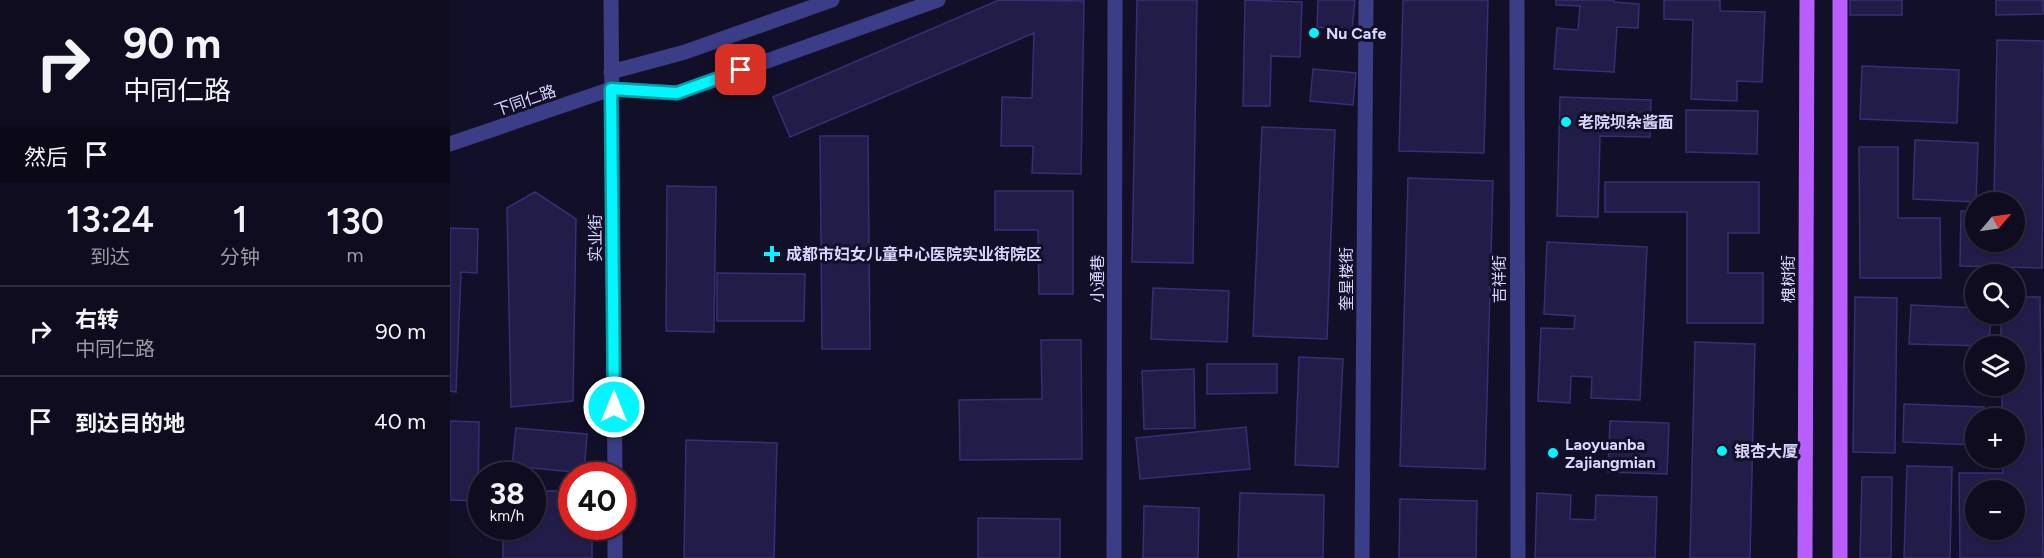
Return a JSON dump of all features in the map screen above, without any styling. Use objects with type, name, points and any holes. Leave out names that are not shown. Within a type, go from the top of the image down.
[{"type":"main road","name":"槐树街","points":[[1805,558],[1807,0]]},
{"type":"main road","points":[[1840,0],[1840,558]]},
{"type":"street","name":"实业街","points":[[611,0],[615,462]]},
{"type":"street","points":[[611,72],[685,52],[832,0]]},
{"type":"street","points":[[611,89],[677,93],[938,0]]},
{"type":"street","name":"小通巷","points":[[1114,558],[1115,0]]},
{"type":"street","name":"奎星楼街","points":[[1362,558],[1366,0]]},
{"type":"street","name":"吉祥街","points":[[1517,0],[1518,558]]},
{"type":"street","name":"下同仁路","points":[[450,144],[611,89]]},
{"type":"street","points":[[615,540],[615,558]]},
{"type":"building","points":[[999,0],[1084,1],[1081,174],[1032,173],[1033,146],[1001,146],[1002,97],[1032,98],[1034,33],[790,137],[773,97]]},
{"type":"building","points":[[1137,0],[1197,0],[1193,263],[1132,262]]},
{"type":"building","points":[[1245,0],[1302,2],[1300,57],[1271,56],[1270,106],[1243,106]]},
{"type":"building","points":[[1318,0],[1355,0],[1352,30],[1317,27]]},
{"type":"building","points":[[1403,0],[1488,0],[1484,153],[1399,151]]},
{"type":"building","points":[[1556,0],[1614,0],[1614,2],[1639,4],[1638,28],[1617,27],[1614,72],[1554,69],[1557,28],[1578,30],[1580,6],[1556,5]]},
{"type":"building","points":[[1664,0],[1720,0],[1720,11],[1765,12],[1762,82],[1737,81],[1737,101],[1691,99],[1693,20],[1664,19]]},
{"type":"building","points":[[1850,0],[1902,0],[1902,15],[1850,15]]},
{"type":"building","points":[[1996,0],[2043,0],[2043,14],[1996,15]]},
{"type":"building","points":[[1997,40],[2044,41],[2042,268],[2025,268],[2025,264],[1965,264],[1965,266],[1960,266],[1961,211],[1965,211],[1965,252],[2025,252],[2025,192],[1994,192]]},
{"type":"building","points":[[1862,66],[1959,70],[1957,123],[1860,119]]},
{"type":"building","points":[[1313,69],[1356,73],[1353,105],[1310,101]]},
{"type":"building","points":[[1560,97],[1651,100],[1650,137],[1600,136],[1598,217],[1557,216]]},
{"type":"building","points":[[1686,110],[1758,111],[1757,154],[1686,152]]},
{"type":"building","points":[[1262,127],[1335,130],[1327,339],[1253,336]]},
{"type":"building","points":[[820,136],[868,136],[870,349],[822,349]]},
{"type":"building","points":[[1915,140],[1978,143],[1976,192],[1965,192],[1965,201],[1913,199]]},
{"type":"building","points":[[1859,147],[1898,147],[1898,218],[1940,218],[1941,278],[1860,278]]},
{"type":"building","points":[[1408,178],[1493,181],[1485,469],[1400,466]]},
{"type":"building","points":[[1605,182],[1759,182],[1759,233],[1728,233],[1728,273],[1763,273],[1763,323],[1687,323],[1687,212],[1605,212]]},
{"type":"building","points":[[667,186],[716,187],[714,332],[666,331]]},
{"type":"building","points":[[995,191],[1073,191],[1073,294],[1039,294],[1038,230],[995,230]]},
{"type":"building","points":[[535,192],[576,219],[573,401],[511,407],[507,208]]},
{"type":"building","points":[[450,228],[478,229],[477,273],[461,272],[456,392],[450,391]]},
{"type":"building","points":[[1547,242],[1647,247],[1640,400],[1591,398],[1592,377],[1571,376],[1570,403],[1538,401],[1541,328],[1574,329],[1575,316],[1544,314]]},
{"type":"building","points":[[717,273],[805,274],[804,321],[717,321]]},
{"type":"building","points":[[1153,288],[1229,291],[1227,342],[1151,339]]},
{"type":"building","points":[[1855,297],[1897,298],[1895,453],[1853,452]]},
{"type":"building","points":[[2025,297],[2040,297],[2043,558],[1960,558],[1959,473],[2003,473],[2003,468],[2025,468],[2025,408],[2002,408],[2002,396],[2025,396],[2025,336],[2001,336],[2001,324],[2025,324]]},
{"type":"building","points":[[1911,305],[1965,307],[1965,324],[1990,324],[1990,336],[1965,336],[1965,345],[1909,344]]},
{"type":"building","points":[[1041,340],[1081,340],[1082,459],[960,460],[959,400],[1042,399]]},
{"type":"building","name":"银杏大厦","points":[[1695,342],[1755,344],[1750,558],[1690,558]]},
{"type":"building","points":[[1299,357],[1343,359],[1338,467],[1295,465]]},
{"type":"building","points":[[1207,364],[1277,364],[1277,393],[1207,394]]},
{"type":"building","points":[[1194,369],[1195,428],[1144,429],[1142,371]]},
{"type":"building","points":[[1904,404],[1984,407],[1965,408],[1965,445],[1903,442]]},
{"type":"building","points":[[450,421],[479,422],[478,462],[468,462],[468,501],[450,500]]},
{"type":"building","points":[[1610,421],[1669,423],[1667,474],[1608,472]]},
{"type":"building","points":[[1246,427],[1250,469],[1140,479],[1136,438]]},
{"type":"building","points":[[516,428],[587,434],[585,462],[558,462],[558,470],[546,469],[546,462],[512,462]]},
{"type":"building","points":[[686,440],[777,443],[774,558],[684,558]]},
{"type":"building","points":[[1907,466],[1952,467],[1950,558],[1904,558]]},
{"type":"building","points":[[1862,477],[1892,477],[1891,558],[1860,558]]},
{"type":"building","points":[[546,491],[558,491],[558,540],[592,540],[592,558],[503,558],[503,540],[546,540]]},
{"type":"building","points":[[1240,493],[1324,495],[1323,558],[1238,558]]},
{"type":"building","points":[[1537,493],[1571,495],[1570,519],[1595,520],[1596,495],[1657,497],[1655,558],[1535,558]]},
{"type":"building","points":[[1400,499],[1477,501],[1476,558],[1399,558]]},
{"type":"building","points":[[1144,506],[1199,508],[1198,558],[1143,558]]},
{"type":"building","points":[[978,518],[1060,519],[1060,558],[978,558]]},
{"type":"place","name":"Nu Cafe","points":[[1314,33]]},
{"type":"place","name":"老院坝杂酱面","points":[[1566,122]]},
{"type":"place","name":"成都市妇女儿童中心医院实业街院区","points":[[772,254]]},
{"type":"place","name":"银杏大厦","points":[[1722,451]]},
{"type":"place","name":"Laoyuanba Zajiangmian","points":[[1553,453]]},
{"type":"route","points":[[614,407],[611,89],[677,93],[741,70]]}]
